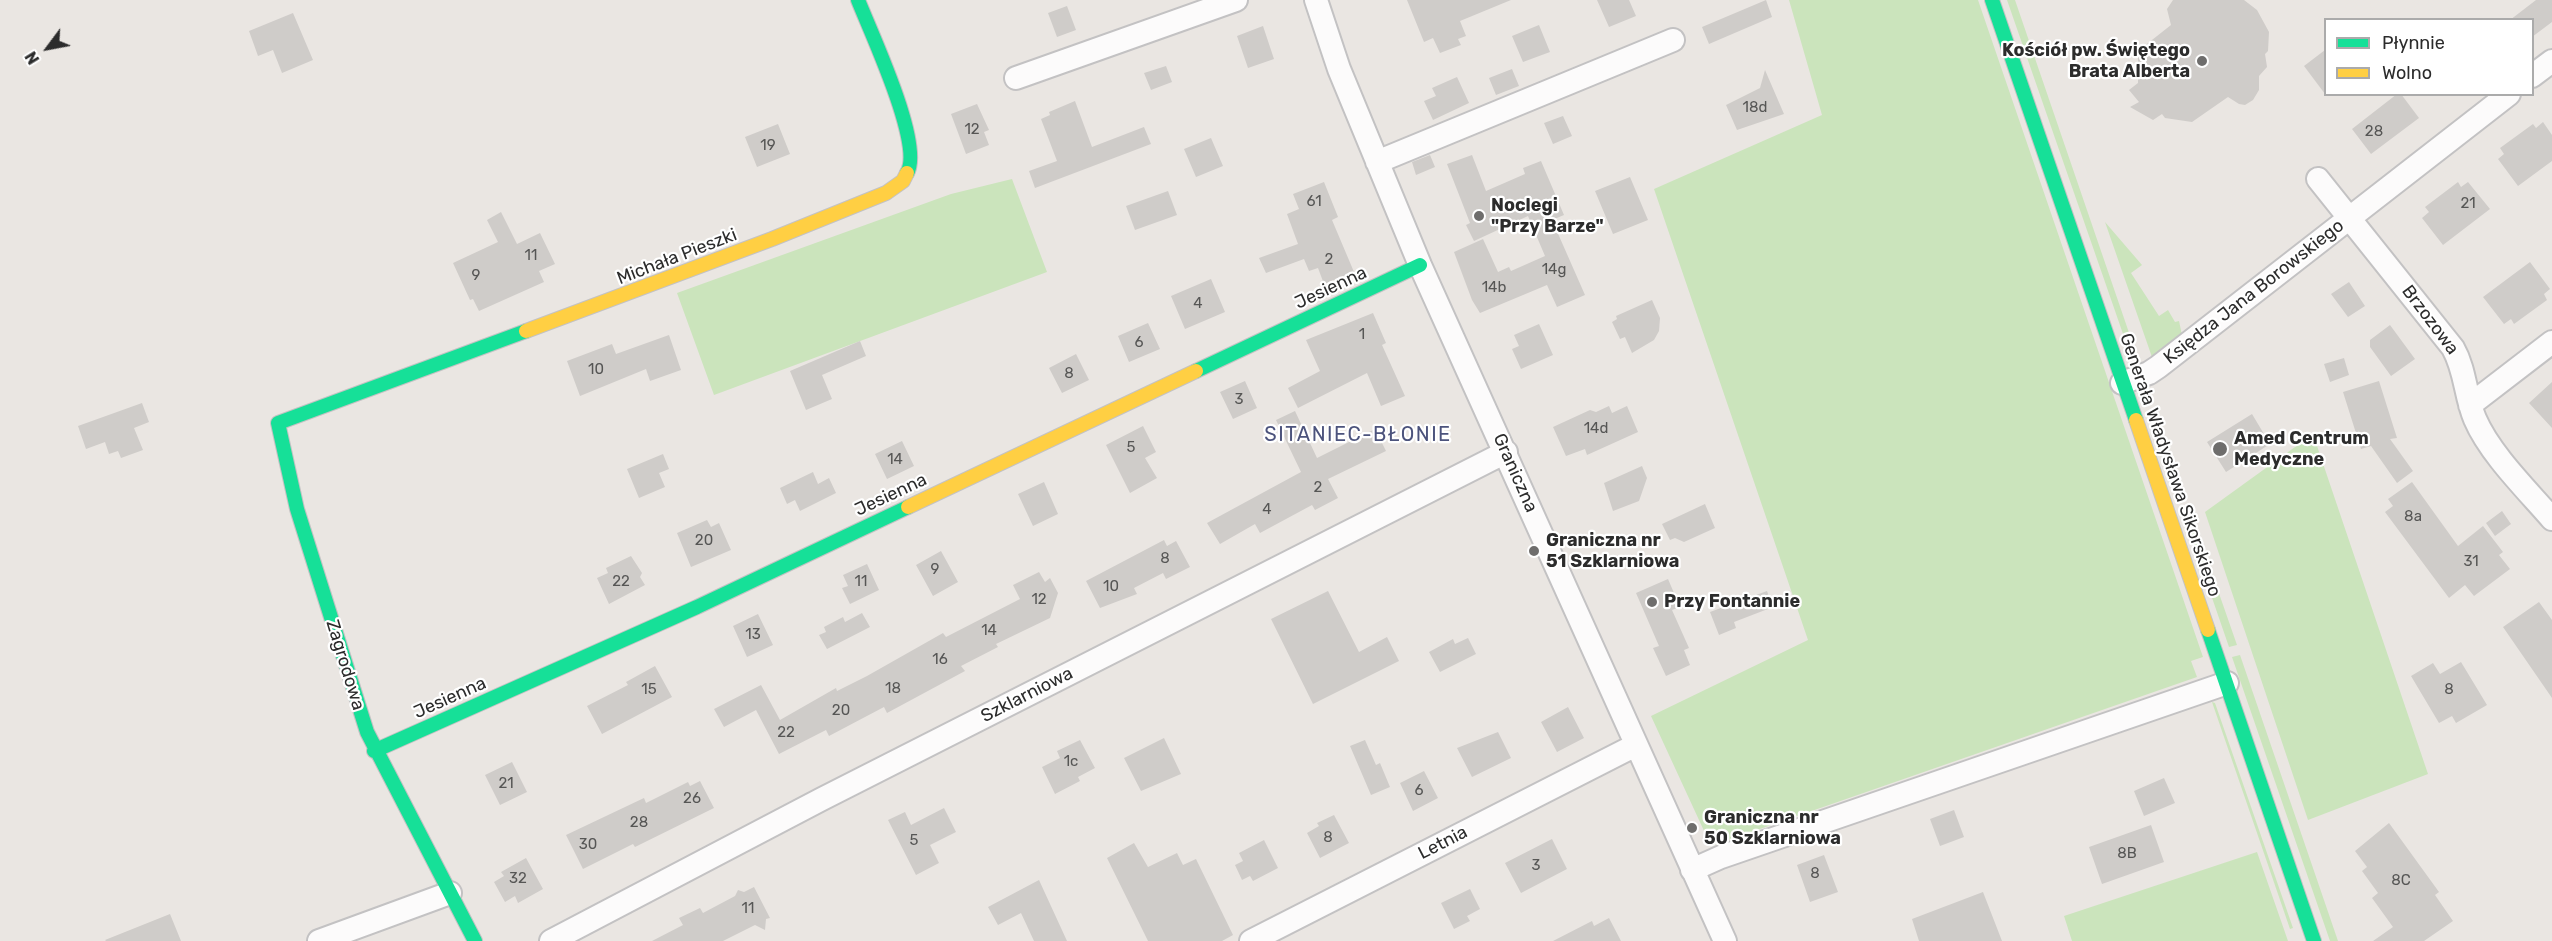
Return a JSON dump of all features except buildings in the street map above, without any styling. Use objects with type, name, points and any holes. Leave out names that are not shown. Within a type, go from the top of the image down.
[{"type":"street","name":"Michała Pieszki","points":[[278,423],[772,239],[886,193],[903,181],[911,167],[911,146],[903,116],[858,0]]},
{"type":"street","points":[[1016,78],[1236,0]]},
{"type":"street","name":"Graniczna","points":[[1316,0],[1331,48],[1420,266],[1725,941]]},
{"type":"street","name":"Generała Władysława Sikorskiego","points":[[1992,0],[2314,941]]},
{"type":"street","points":[[1377,162],[1673,40]]},
{"type":"street","points":[[2534,74],[2552,61]]},
{"type":"street","name":"Księdza Jana Borowskiego","points":[[2122,382],[2149,373],[2158,367],[2506,96]]},
{"type":"street","name":"Brzozowa","points":[[2318,179],[2453,348],[2463,368],[2470,405],[2482,431],[2552,519]]},
{"type":"street","name":"Jesienna","points":[[374,751],[697,607],[1420,266]]},
{"type":"street","points":[[2470,405],[2552,342]]},
{"type":"street","name":"Zagrodowa","points":[[278,423],[297,509],[374,751],[475,941]]},
{"type":"street","name":"Szklarniowa","points":[[550,941],[833,793],[1506,452]]},
{"type":"street","points":[[1692,870],[1721,857],[2227,683]]},
{"type":"street","name":"Letnia","points":[[1251,941],[1636,745]]},
{"type":"street","points":[[319,941],[450,893]]},
{"type":"green space","points":[[1789,0],[1978,0],[2203,657],[2191,661],[2197,677],[1711,846],[1651,716],[1808,640],[1654,189],[1822,115]]},
{"type":"green space","points":[[2007,0],[2015,0],[2138,359],[2130,354]]},
{"type":"green space","points":[[1012,179],[1047,272],[714,395],[677,293],[951,194]]},
{"type":"green space","points":[[2105,222],[2142,265],[2131,273],[2159,316],[2168,310],[2175,322],[2179,321],[2182,335],[2153,360]]},
{"type":"green space","points":[[2313,434],[2428,774],[2308,820],[2205,512]]},
{"type":"green space","points":[[2192,516],[2237,645],[2229,647],[2189,531]]},
{"type":"green space","points":[[2240,655],[2338,941],[2330,941],[2232,657]]},
{"type":"green space","points":[[2212,702],[2215,703],[2293,928],[2290,929]]},
{"type":"green space","points":[[2257,852],[2288,941],[2072,941],[2064,916]]},
{"type":"traffic: fast","points":[[858,0],[894,88],[902,115],[910,159],[907,173]]},
{"type":"traffic: fast","points":[[1992,0],[2136,420]]},
{"type":"traffic: fast","points":[[1196,371],[1420,265]]},
{"type":"traffic: fast","points":[[475,941],[367,732],[297,509],[278,423],[526,331]]},
{"type":"traffic: fast","points":[[374,751],[697,607],[908,507]]},
{"type":"traffic: fast","points":[[2208,630],[2314,941]]},
{"type":"traffic: slow","points":[[526,331],[772,239],[886,193],[903,181],[907,173]]},
{"type":"traffic: slow","points":[[908,507],[1196,371]]},
{"type":"traffic: slow","points":[[2136,420],[2208,630]]},
{"type":"place","name":"Kościół pw. Świętego Brata Alberta","points":[[2202,61]]},
{"type":"place","name":"Noclegi \"Przy Barze\"","points":[[1479,216]]},
{"type":"place","name":"Amed Centrum Medyczne","points":[[2220,449]]},
{"type":"place","name":"Graniczna nr 51 Szklarniowa","points":[[1534,551]]},
{"type":"place","name":"Przy Fontannie","points":[[1652,602]]},
{"type":"place","name":"Graniczna nr 50 Szklarniowa","points":[[1692,828]]},
{"type":"district","name":"SITANIEC-BŁONIE","points":[[1358,435]]}]
